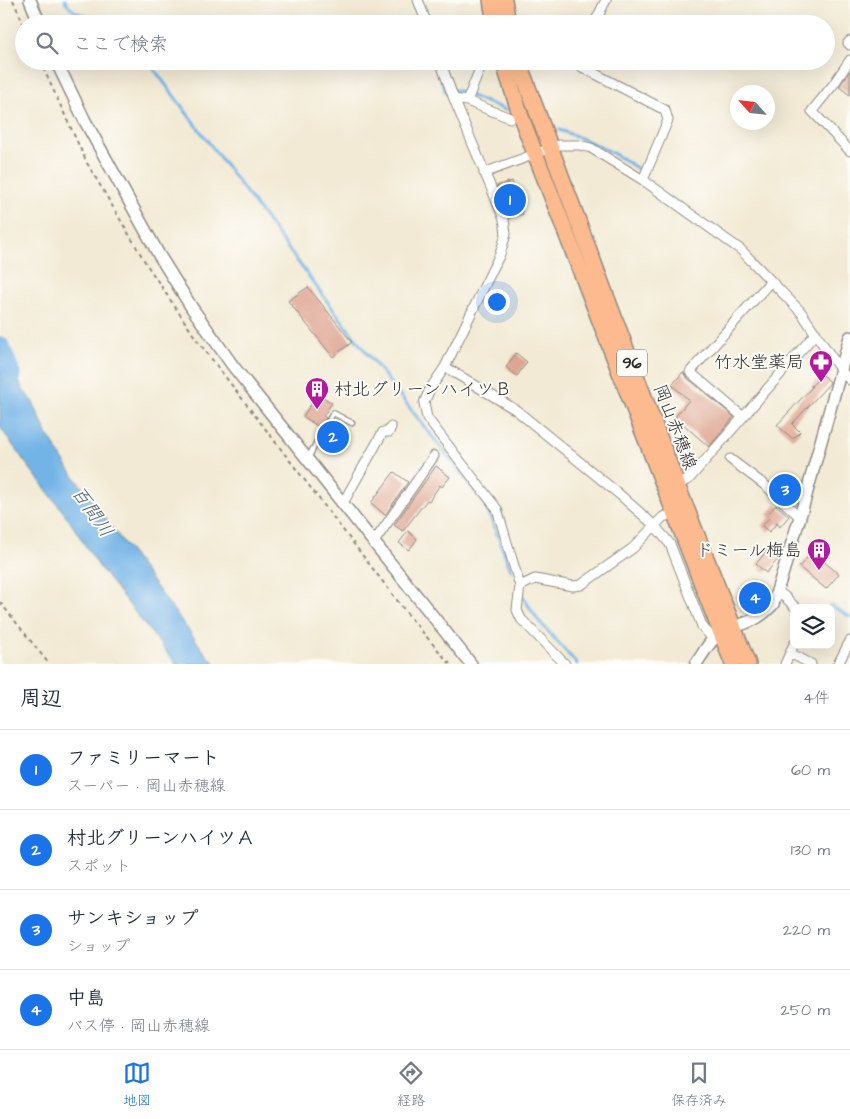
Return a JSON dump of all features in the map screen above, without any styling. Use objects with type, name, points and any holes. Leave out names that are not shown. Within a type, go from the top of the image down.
[{"type":"main road","points":[[491,0],[494,15]]},
{"type":"main road","points":[[504,0],[506,15]]},
{"type":"main road","name":"岡山赤穂線","points":[[507,70],[521,117],[733,664]]},
{"type":"main road","name":"岡山赤穂線","points":[[521,70],[677,485],[722,634],[748,664]]},
{"type":"street","points":[[30,0],[36,15]]},
{"type":"street","points":[[418,0],[424,15]]},
{"type":"street","points":[[598,15],[606,0]]},
{"type":"street","points":[[850,40],[848,43],[850,45]]},
{"type":"street","points":[[850,60],[834,85],[812,111],[850,151]]},
{"type":"street","points":[[60,70],[85,121],[159,255],[192,308],[233,366],[471,664]]},
{"type":"street","points":[[443,70],[504,219],[506,234],[500,254],[445,367],[424,403],[427,418],[497,508],[520,586],[517,610],[521,619],[565,664]]},
{"type":"street","points":[[468,97],[479,70]]},
{"type":"street","points":[[588,70],[665,110],[668,120],[643,180]]},
{"type":"street","points":[[452,93],[468,97],[510,118]]},
{"type":"street","points":[[484,173],[551,148],[567,145],[591,148],[643,180],[741,250],[801,312],[850,380]]},
{"type":"street","points":[[743,417],[690,372],[771,281]]},
{"type":"street","points":[[677,485],[689,480],[816,333]]},
{"type":"street","points":[[696,664],[704,652],[722,634],[756,619],[764,614],[773,604],[800,517],[850,338]]},
{"type":"street","points":[[445,367],[516,410],[619,494],[655,526],[670,544],[702,626],[722,634]]},
{"type":"street","points":[[343,504],[383,432],[389,432],[391,428]]},
{"type":"street","points":[[374,542],[434,456]]},
{"type":"street","points":[[730,459],[766,486],[800,517]]},
{"type":"street","points":[[520,586],[535,579],[573,586],[581,585],[633,548],[663,517],[674,514]]},
{"type":"street","points":[[778,592],[792,604]]},
{"type":"street","points":[[838,664],[850,641]]},
{"type":"street","points":[[785,664],[792,649],[811,664]]},
{"type":"street","points":[[701,664],[704,652]]},
{"type":"lane","points":[[308,460],[334,413],[352,423]]},
{"type":"path","points":[[13,0],[20,15]]},
{"type":"path","points":[[0,602],[49,664]]},
{"type":"water","points":[[6,351],[23,390],[33,402],[46,432],[68,468],[206,654],[216,664],[176,664],[100,568],[65,514],[0,427],[0,352]]},
{"type":"building","points":[[850,71],[850,95],[839,87]]},
{"type":"building","points":[[512,181],[523,214],[510,218],[497,186]]},
{"type":"building","points":[[308,287],[352,342],[333,357],[288,301]]},
{"type":"building","points":[[516,353],[527,362],[517,376],[506,367]]},
{"type":"building","points":[[683,372],[686,377],[734,417],[709,447],[675,417],[689,400],[672,385]]},
{"type":"building","points":[[823,375],[830,382],[792,424],[800,432],[793,439],[777,425]]},
{"type":"building","name":"村北グリーンハイツＢ","points":[[318,394],[332,403],[323,416],[326,418],[320,428],[303,416]]},
{"type":"building","points":[[333,422],[347,430],[334,452],[321,444]]},
{"type":"building","points":[[436,466],[450,477],[442,487],[440,485],[403,531],[394,525]]},
{"type":"building","points":[[394,472],[408,482],[385,515],[371,503]]},
{"type":"building","points":[[776,505],[789,516],[780,527],[777,523],[769,532],[762,526],[770,517],[767,515]]},
{"type":"building","points":[[408,531],[417,539],[409,550],[399,543]]},
{"type":"building","points":[[768,549],[779,558],[766,573],[756,564]]},
{"type":"building","name":"ドミール梅島","points":[[812,552],[839,574],[826,589],[799,567]]},
{"type":"waterway","points":[[65,0],[69,6],[82,15]]},
{"type":"waterway","points":[[155,70],[345,325],[485,504],[511,570]]},
{"type":"waterway","points":[[439,70],[445,91],[456,90],[506,110]]},
{"type":"waterway","points":[[559,130],[600,146],[638,169]]},
{"type":"waterway","name":"百間川","points":[[0,346],[12,375]]},
{"type":"waterway","points":[[521,594],[538,620],[577,664]]},
{"type":"waterway","points":[[835,608],[850,617]]},
{"type":"place","name":"ファミリーマート","points":[[510,200]]},
{"type":"place","name":"竹水堂薬局","points":[[821,383]]},
{"type":"place","name":"村北グリーンハイツＢ","points":[[317,410]]},
{"type":"place","name":"村北グリーンハイツＡ","points":[[333,437]]},
{"type":"place","name":"サンキショップ","points":[[785,490]]},
{"type":"place","name":"ドミール梅島","points":[[819,571]]},
{"type":"place","name":"中島","points":[[755,598]]}]
